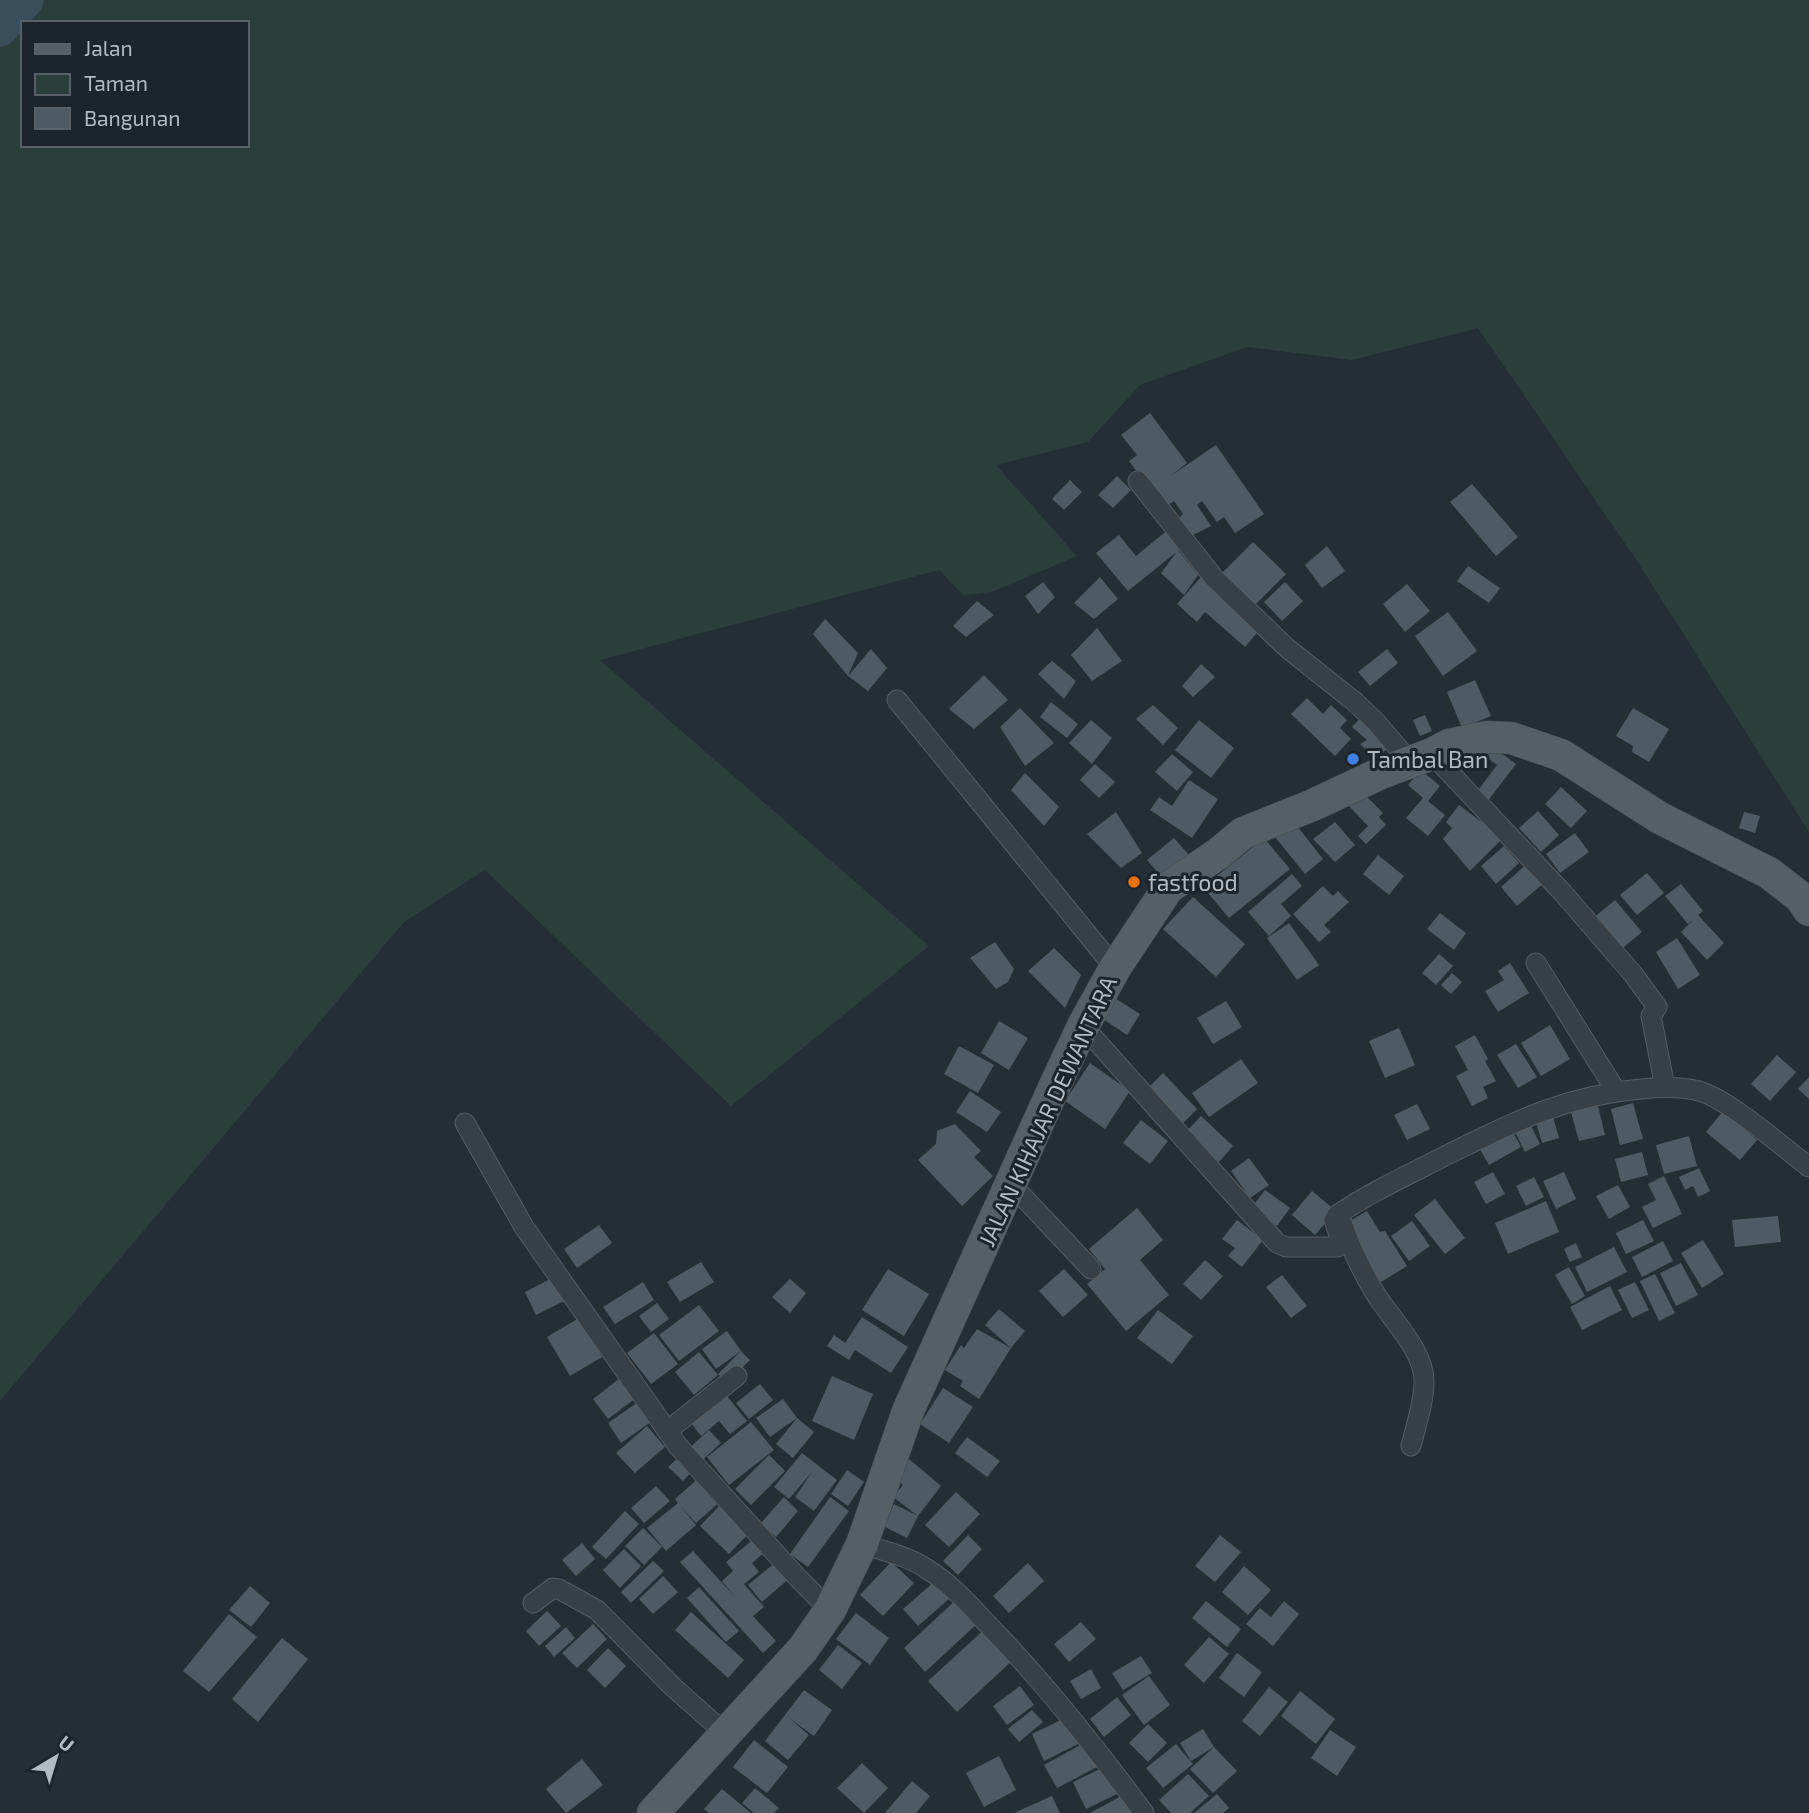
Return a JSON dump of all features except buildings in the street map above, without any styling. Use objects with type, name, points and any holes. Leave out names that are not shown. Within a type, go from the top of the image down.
[{"type":"main road","name":"JALAN KIHAJAR DEWANTARA","points":[[653,1813],[803,1649],[830,1610],[862,1544],[908,1411],[982,1250],[1009,1182],[1083,1026],[1115,968],[1168,888],[1243,833],[1449,745],[1487,737],[1511,738],[1561,755],[1660,818],[1769,873],[1800,897],[1809,910]]},
{"type":"street","points":[[1138,481],[1214,578],[1287,648],[1421,758],[1563,893],[1641,983],[1657,1007],[1651,1017],[1665,1087]]},
{"type":"street","points":[[897,700],[1115,968]]},
{"type":"street","points":[[1536,963],[1616,1091]]},
{"type":"street","points":[[1083,1026],[1281,1246],[1337,1247],[1340,1241],[1334,1220],[1337,1215],[1397,1180],[1531,1114],[1582,1098],[1616,1091],[1665,1087],[1702,1092],[1720,1100],[1809,1167]]},
{"type":"street","points":[[465,1123],[524,1227],[667,1431],[691,1461],[830,1610]]},
{"type":"street","points":[[1009,1182],[1091,1269]]},
{"type":"street","points":[[1348,1208],[1343,1225],[1350,1247],[1422,1367],[1424,1382],[1421,1408],[1411,1446]]},
{"type":"street","points":[[667,1431],[737,1376]]},
{"type":"street","points":[[862,1544],[904,1557],[927,1569],[952,1588],[1071,1716],[1144,1813]]},
{"type":"street","points":[[533,1603],[553,1588],[597,1610],[673,1687],[726,1734]]},
{"type":"green space","points":[[0,0],[1809,0],[1809,832],[1639,564],[1478,328],[1352,360],[1247,347],[1140,385],[1088,442],[996,465],[1077,556],[992,592],[963,595],[939,570],[600,660],[929,946],[731,1106],[485,870],[404,922],[0,1401]]},
{"type":"waterway","points":[[0,28],[25,0]]},
{"type":"place","name":"Tambal Ban","points":[[1353,759]]},
{"type":"place","name":"fastfood","points":[[1134,882]]}]
